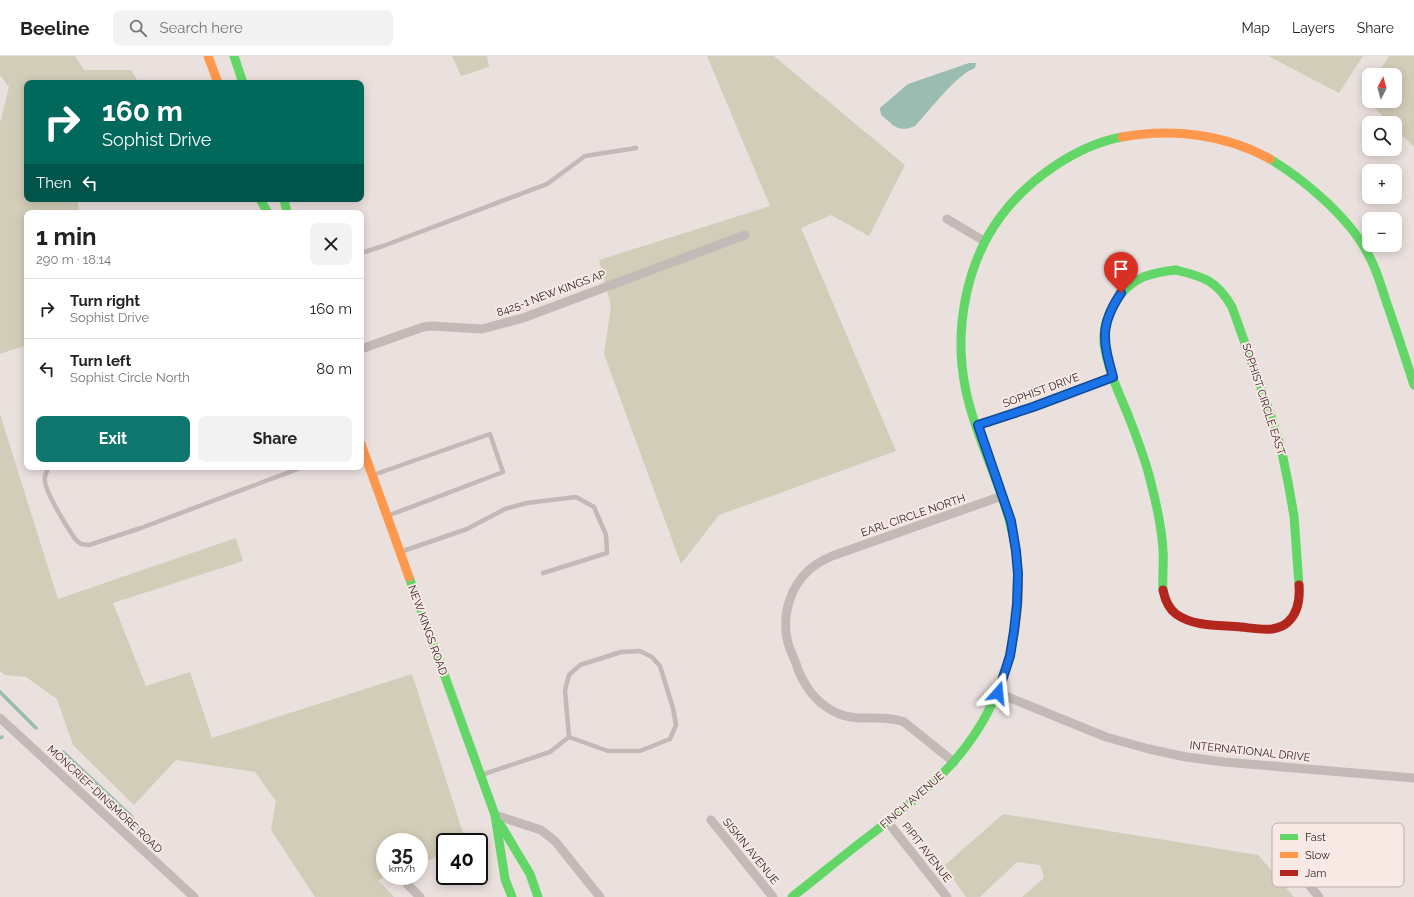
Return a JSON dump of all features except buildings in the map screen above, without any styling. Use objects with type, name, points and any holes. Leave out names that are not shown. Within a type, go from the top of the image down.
[{"type":"main road","points":[[208,56],[217,80]]},
{"type":"main road","points":[[234,56],[243,80]]},
{"type":"main road","name":"FINCH AVENUE","points":[[792,897],[935,782],[954,762],[972,739],[998,693],[1010,656],[1014,631],[1018,574],[1016,551],[1011,521],[966,393],[961,367],[960,340],[965,296],[977,254],[991,227],[1007,207],[1037,177],[1076,153],[1100,143],[1121,137],[1142,134],[1165,133],[1218,138],[1254,151],[1272,160],[1298,179],[1334,210],[1360,240],[1378,277],[1414,384]]},
{"type":"main road","name":"SOPHIST CIRCLE EAST","points":[[1176,270],[1190,273],[1210,281],[1221,290],[1232,307],[1276,430],[1292,501],[1297,541],[1300,598],[1297,610],[1290,620],[1282,626],[1273,629],[1260,630],[1202,623],[1188,620],[1176,614],[1168,606],[1164,590],[1163,550],[1157,509],[1150,477],[1138,440],[1113,377],[1105,347],[1104,335],[1107,319],[1113,304],[1121,293],[1133,283],[1139,279],[1160,271],[1176,270]]},
{"type":"main road","name":"NEW KINGS ROAD","points":[[364,454],[495,815],[530,874],[538,897]]},
{"type":"main road","name":"NEW KINGS ROAD","points":[[495,815],[505,879],[512,897]]},
{"type":"street","points":[[947,219],[984,241]]},
{"type":"street","name":"8425-1 NEW KINGS AP","points":[[364,349],[423,327],[491,328],[523,318],[745,235]]},
{"type":"street","name":"SOPHIST DRIVE","points":[[978,425],[1033,407],[1113,377]]},
{"type":"street","name":"EARL CIRCLE NORTH","points":[[954,762],[904,722],[895,718],[853,718],[836,713],[820,703],[807,689],[798,672],[787,638],[786,618],[796,585],[808,571],[820,562],[832,556],[1002,496]]},
{"type":"street","name":"INTERNATIONAL DRIVE","points":[[998,693],[1106,737],[1149,749],[1186,757],[1224,762],[1414,778]]},
{"type":"street","name":"MONCRIEF-DINSMORE ROAD","points":[[0,718],[194,897]]},
{"type":"street","points":[[495,815],[541,830],[555,841],[600,897]]},
{"type":"street","name":"SISKIN AVENUE","points":[[711,820],[773,897]]},
{"type":"street","name":"PIPIT AVENUE","points":[[887,821],[948,897]]},
{"type":"street","points":[[408,885],[420,897]]},
{"type":"street","points":[[1311,887],[1319,897]]},
{"type":"lane","points":[[364,252],[384,246],[548,184],[585,156],[636,148]]},
{"type":"lane","points":[[372,475],[490,434],[503,472],[387,516]]},
{"type":"lane","points":[[48,470],[45,475],[45,483],[49,493],[75,539],[81,544],[89,545],[141,528],[295,470]]},
{"type":"lane","points":[[400,552],[467,529],[505,509],[528,503],[576,497],[594,507],[606,535],[607,553],[543,573]]},
{"type":"lane","points":[[640,651],[652,657],[660,666],[673,708],[676,725],[670,739],[640,751],[608,751],[569,737],[565,690],[569,675],[580,665],[622,652],[640,651]]},
{"type":"lane","points":[[480,775],[550,752],[569,737]]},
{"type":"shaded area","points":[[0,56],[75,56],[84,70],[131,70],[137,80],[24,80],[24,202],[78,202],[79,210],[24,210],[24,346],[0,354],[0,123],[9,87],[0,75]]},
{"type":"shaded area","points":[[452,56],[487,56],[489,67],[461,76]]},
{"type":"shaded area","points":[[707,56],[774,56],[905,165],[869,236],[831,215],[801,228],[896,451],[719,515],[681,564],[604,354],[611,306],[599,260],[770,206]]},
{"type":"shaded area","points":[[1268,56],[1363,56],[1339,93]]},
{"type":"shaded area","points":[[1389,56],[1414,56],[1414,147],[1402,135],[1402,116],[1383,116],[1374,108],[1402,108],[1402,68],[1381,68]]},
{"type":"shaded area","points":[[969,63],[976,63],[975,68],[960,77],[915,126],[904,129],[896,127],[881,115],[880,108],[908,84]]},
{"type":"shaded area","points":[[0,414],[58,599],[236,538],[243,561],[113,603],[146,686],[190,672],[212,738],[412,674],[463,833],[436,833],[436,857],[428,861],[428,833],[376,833],[376,885],[383,885],[394,897],[315,897],[271,830],[276,801],[255,772],[176,760],[134,805],[73,745],[57,699],[26,677],[5,675],[0,671]]},
{"type":"shaded area","points":[[1003,814],[1258,855],[1272,871],[1272,887],[1285,887],[1294,897],[1022,897],[1044,878],[1040,865],[1017,862],[980,897],[966,897],[944,866]]},
{"type":"waterway","points":[[0,692],[36,728]]},
{"type":"waterway","points":[[63,752],[131,816],[142,835],[151,844]]},
{"type":"traffic: fast","points":[[234,56],[242,80]]},
{"type":"traffic: fast","points":[[1014,541],[1004,501],[975,425],[965,386],[962,364],[962,320],[971,275],[989,234],[1001,216],[1026,188],[1048,170],[1072,156],[1096,144],[1122,137]]},
{"type":"traffic: fast","points":[[1270,159],[1312,189],[1339,215],[1361,242],[1377,272],[1414,385]]},
{"type":"traffic: fast","points":[[262,202],[266,210]]},
{"type":"traffic: fast","points":[[285,202],[286,210]]},
{"type":"traffic: fast","points":[[1176,270],[1195,275],[1209,281],[1221,291],[1232,307],[1281,448],[1294,516],[1299,585]]},
{"type":"traffic: fast","points":[[1163,590],[1163,556],[1160,524],[1148,470],[1110,369],[1105,352],[1104,334],[1109,314],[1114,304],[1126,288],[1134,282],[1151,274],[1176,270]]},
{"type":"traffic: fast","points":[[409,577],[495,815],[505,879],[512,897]]},
{"type":"traffic: fast","points":[[792,897],[914,800],[949,767],[979,728],[1002,680]]},
{"type":"traffic: fast","points":[[500,824],[530,874],[538,897]]},
{"type":"traffic: slow","points":[[208,56],[217,80]]},
{"type":"traffic: slow","points":[[1122,137],[1160,133],[1198,135],[1235,144],[1270,159]]},
{"type":"traffic: slow","points":[[364,452],[409,577]]},
{"type":"traffic: slow","points":[[1002,680],[1015,629],[1017,611],[1018,576],[1014,541]]},
{"type":"traffic: jam","points":[[1163,590],[1171,609],[1176,614],[1191,621],[1207,625],[1274,629],[1283,626],[1292,618],[1298,605],[1299,585]]},
{"type":"route","points":[[998,693],[1010,656],[1017,604],[1018,574],[1011,521],[978,425],[1033,407],[1113,377],[1105,347],[1104,335],[1107,319],[1113,304],[1121,293]]}]
